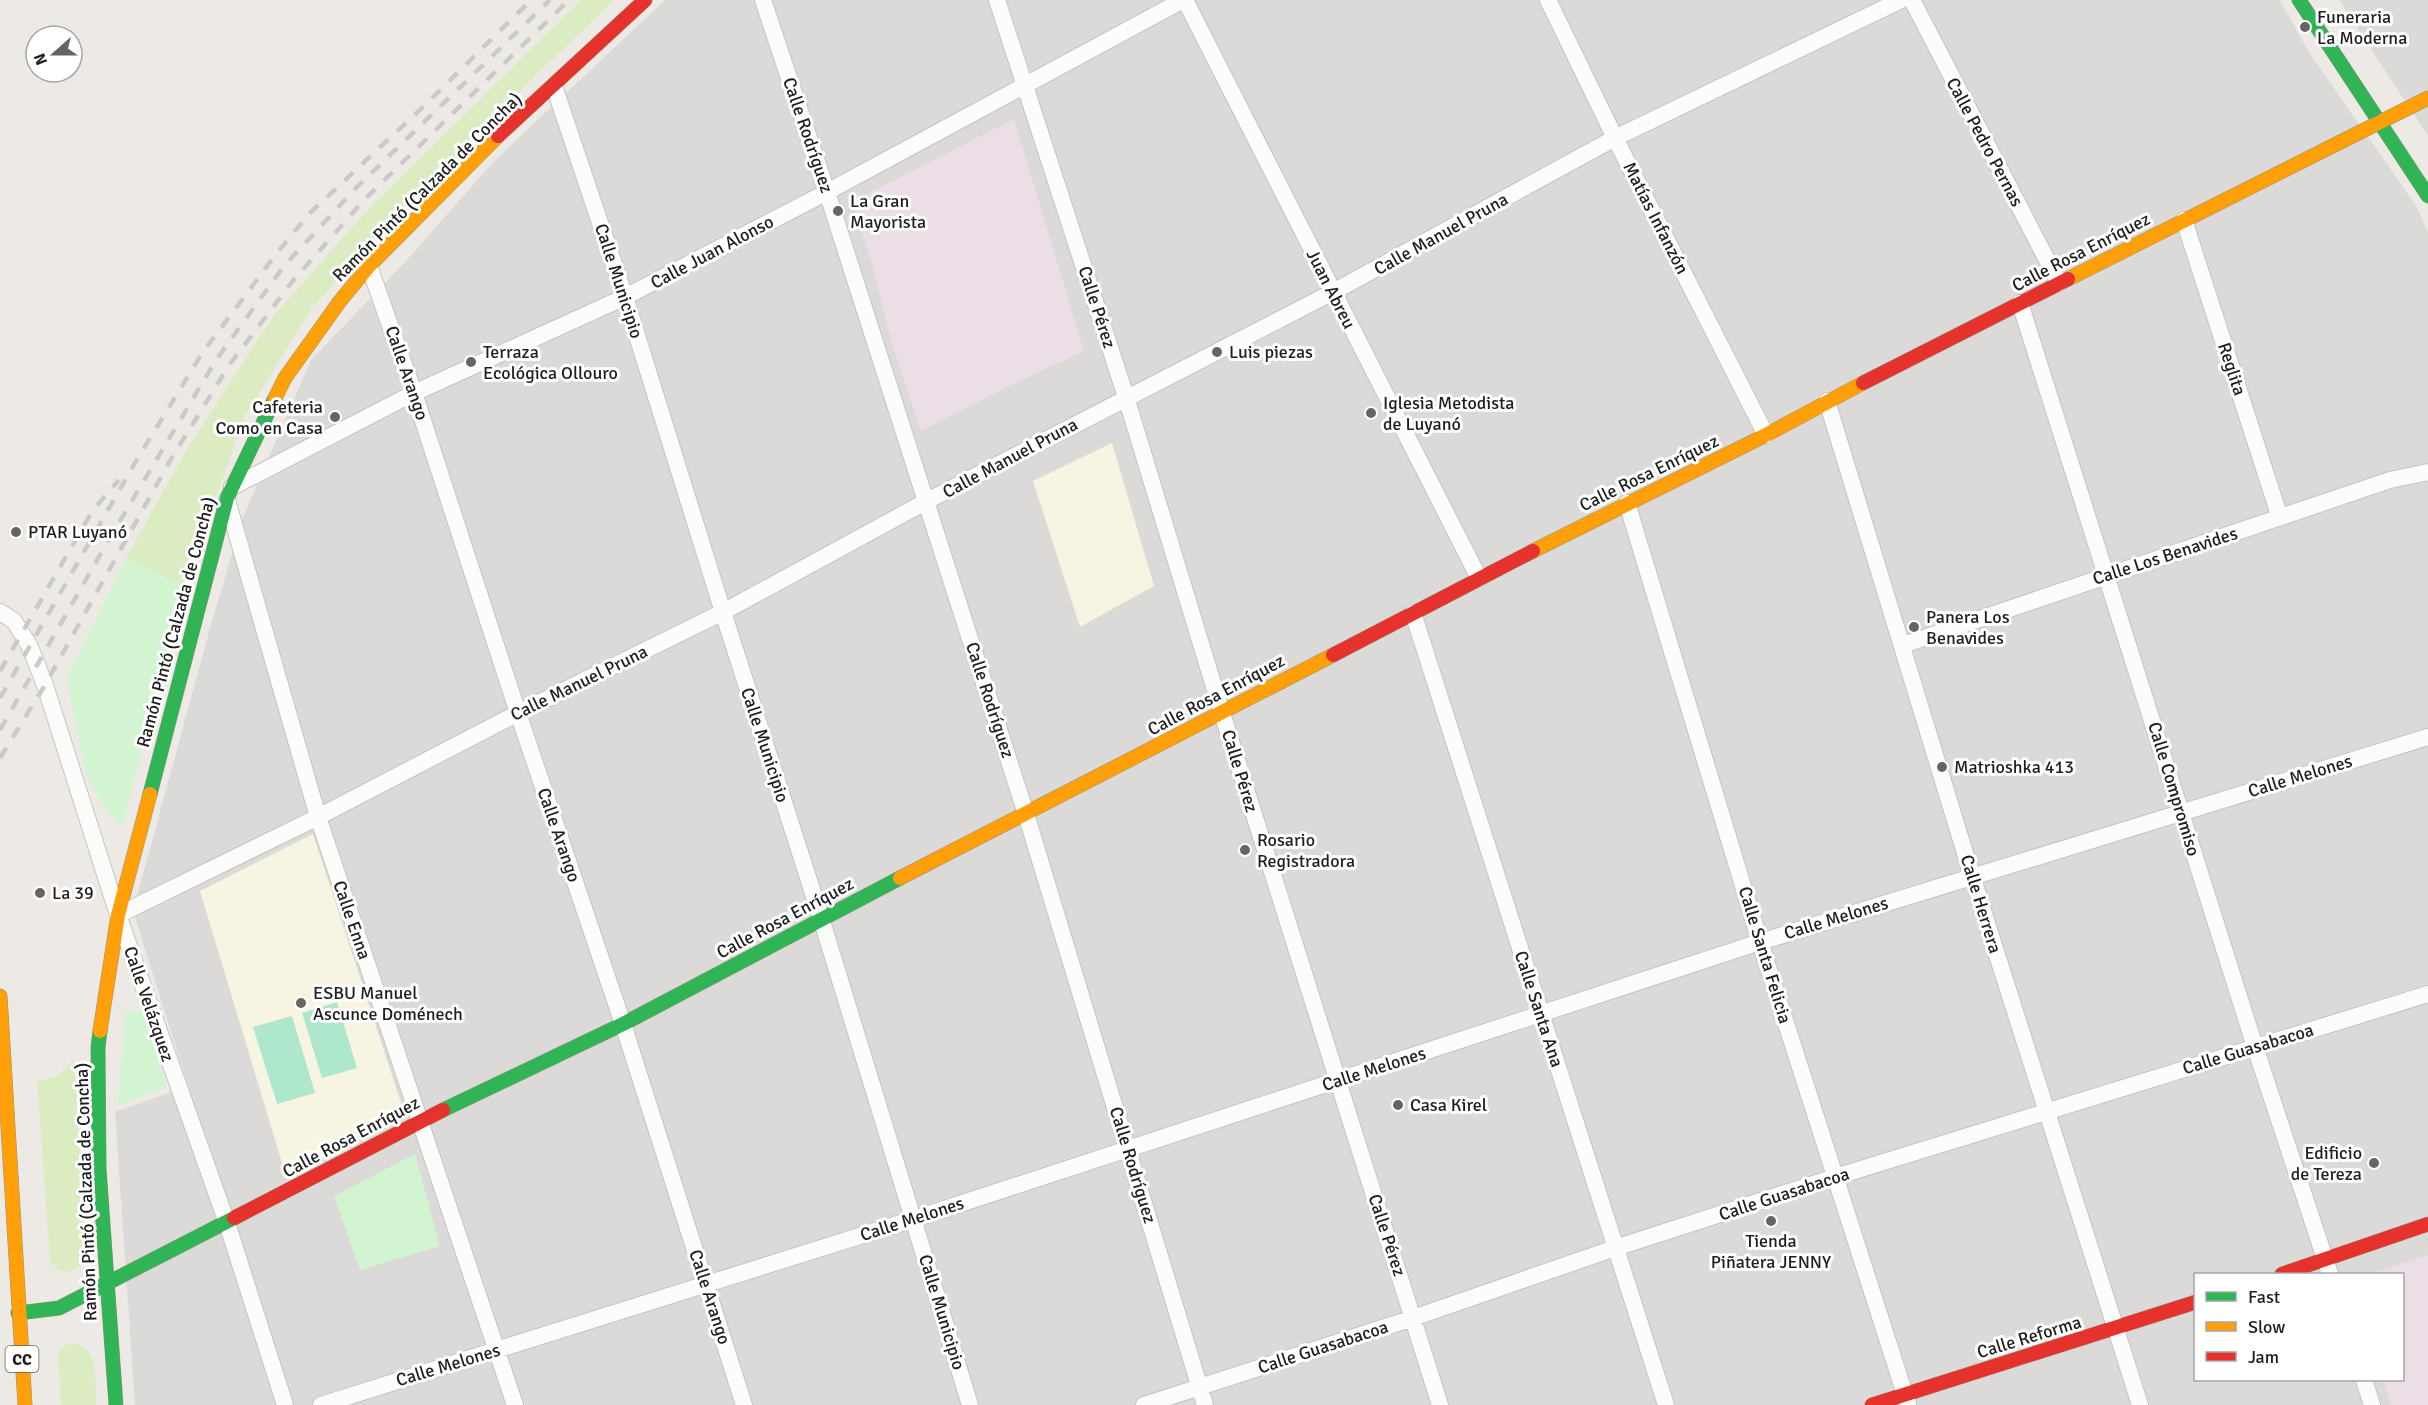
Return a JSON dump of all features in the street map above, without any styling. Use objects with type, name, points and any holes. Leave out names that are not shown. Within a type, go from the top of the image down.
[{"type":"street","name":"Ramón Pintó (Calzada de Concha)","points":[[116,1405],[99,1168],[98,1047],[118,915],[229,492],[285,378],[340,301],[369,266],[491,142],[645,0]]},
{"type":"street","name":"Calle Rodríguez","points":[[763,0],[927,501],[1026,814],[1205,1405]]},
{"type":"street","name":"Calle Pérez","points":[[997,0],[1126,397],[1222,714],[1440,1405]]},
{"type":"street","name":"Calle Juan Alonso","points":[[229,492],[414,393],[625,297],[827,192],[1184,0]]},
{"type":"street","name":"Juan Abreu","points":[[1184,0],[1479,578]]},
{"type":"street","name":"Matías Infanzón","points":[[1548,0],[1615,138],[1766,435]]},
{"type":"street","name":"Calle Manuel Pruna","points":[[118,915],[318,817],[518,713],[723,612],[927,501],[1333,292],[1615,138],[1901,0]]},
{"type":"street","name":"Calle Pedro Pernas","points":[[1911,0],[2060,283]]},
{"type":"street","points":[[2299,0],[2428,196]]},
{"type":"street","name":"Calle Municipio","points":[[554,86],[625,297],[723,612],[822,918],[970,1405]]},
{"type":"street","name":"Calle Rosa Enríquez","points":[[18,1313],[59,1308],[106,1285],[420,1121],[623,1024],[822,918],[1222,714],[1479,578],[1766,435],[1827,401],[2428,98]]},
{"type":"street","name":"Reglita","points":[[2184,220],[2280,518]]},
{"type":"street","name":"Calle Arango","points":[[369,266],[414,393],[518,713],[623,1024],[744,1405]]},
{"type":"street","name":"Calle Compromiso","points":[[2020,303],[2255,1047],[2328,1267]]},
{"type":"street","name":"Calle Herrera","points":[[1827,401],[1972,876],[2140,1405]]},
{"type":"street","name":"Calle Los Benavides","points":[[1903,645],[2390,480],[2428,472]]},
{"type":"street","name":"Calle Enna","points":[[229,492],[318,817],[515,1405]]},
{"type":"street","name":"Calle Santa Felicia","points":[[1627,503],[1760,942],[1907,1400]]},
{"type":"street","name":"Calle Velázquez","points":[[0,612],[14,621],[29,645],[45,685],[118,915],[226,1223],[285,1405]]},
{"type":"street","name":"Calle Santa Ana","points":[[1413,613],[1666,1405]]},
{"type":"street","name":"Calle Melones","points":[[321,1405],[914,1219],[1760,942],[2428,737]]},
{"type":"street","name":"Calle Guasabacoa","points":[[1144,1405],[1835,1177],[2428,994]]},
{"type":"street","name":"CC","points":[[0,996],[25,1405]]},
{"type":"street","points":[[2294,1273],[2328,1267],[2428,1224]]},
{"type":"street","name":"Calle Reforma","points":[[1872,1405],[1907,1400],[2194,1303]]},
{"type":"street","points":[[2364,1381],[2372,1405]]},
{"type":"shaded area","points":[[665,0],[2280,0],[2310,54],[2415,204],[2428,232],[2428,1405],[135,1405],[115,1112],[188,1086],[133,911],[212,621],[243,517],[311,360],[406,261],[494,161]]},
{"type":"shaded area","points":[[2339,0],[2428,0],[2428,136]]},
{"type":"shaded area","points":[[1014,119],[1084,351],[921,431],[892,343],[870,257],[852,202]]},
{"type":"shaded area","points":[[1112,443],[1154,586],[1080,627],[1033,481]]},
{"type":"shaded area","name":"ESBU Manuel Ascunce Doménech","points":[[313,834],[405,1115],[286,1176],[200,891]]},
{"type":"shaded area","points":[[2428,1255],[2428,1405],[2391,1405],[2383,1381],[2404,1381],[2404,1273],[2372,1273]]},
{"type":"green space","points":[[581,0],[615,0],[535,76],[313,306],[245,416],[184,586],[126,558],[190,444],[275,314],[373,204]]},
{"type":"green space","points":[[126,558],[184,586],[122,826],[103,805],[87,778],[67,678]]},
{"type":"green space","points":[[337,1002],[357,1068],[322,1078],[302,1013]]},
{"type":"green space","points":[[142,1011],[167,1087],[118,1105],[125,1012]]},
{"type":"green space","points":[[292,1016],[315,1093],[277,1104],[253,1027]]},
{"type":"green space","points":[[74,1059],[87,1258],[73,1270],[64,1271],[54,1266],[50,1260],[37,1080],[49,1079],[58,1074]]},
{"type":"green space","points":[[415,1154],[440,1246],[360,1270],[334,1196]]},
{"type":"green space","points":[[71,1344],[87,1350],[91,1358],[94,1367],[96,1405],[61,1405],[58,1354],[66,1345]]},
{"type":"railway","points":[[0,698],[139,456],[203,352],[277,253],[310,213],[424,106],[531,0]]},
{"type":"railway","points":[[0,730],[108,541],[216,360],[284,266],[356,188],[550,0]]},
{"type":"railway","points":[[0,758],[45,685],[171,459],[230,364],[292,282],[364,200],[569,0]]},
{"type":"railway","points":[[0,671],[93,510],[119,480]]},
{"type":"traffic: fast","points":[[2299,0],[2428,196]]},
{"type":"traffic: fast","points":[[150,794],[227,498],[275,398]]},
{"type":"traffic: fast","points":[[443,1110],[623,1024],[900,878]]},
{"type":"traffic: fast","points":[[100,1031],[98,1047],[99,1168],[116,1405]]},
{"type":"traffic: fast","points":[[18,1313],[59,1308],[234,1218]]},
{"type":"traffic: slow","points":[[2068,279],[2428,98]]},
{"type":"traffic: slow","points":[[275,398],[285,378],[340,301],[369,266],[498,136]]},
{"type":"traffic: slow","points":[[1533,551],[1766,435],[1863,383]]},
{"type":"traffic: slow","points":[[900,878],[1333,655]]},
{"type":"traffic: slow","points":[[100,1031],[118,915],[150,794]]},
{"type":"traffic: slow","points":[[0,996],[25,1405]]},
{"type":"traffic: jam","points":[[498,136],[645,0]]},
{"type":"traffic: jam","points":[[1863,383],[2068,279]]},
{"type":"traffic: jam","points":[[1333,655],[1533,551]]},
{"type":"traffic: jam","points":[[234,1218],[443,1110]]},
{"type":"traffic: jam","points":[[2285,1273],[2428,1224]]},
{"type":"traffic: jam","points":[[1872,1405],[2194,1303]]},
{"type":"place","name":"Funeraria La Moderna","points":[[2305,27]]},
{"type":"place","name":"La Gran Mayorista","points":[[838,211]]},
{"type":"place","name":"Luis piezas","points":[[1217,352]]},
{"type":"place","name":"Terraza Ecológica Ollouro","points":[[471,362]]},
{"type":"place","name":"Iglesia Metodista de Luyanó","points":[[1371,413]]},
{"type":"place","name":"Cafeteria Como en Casa","points":[[335,417]]},
{"type":"place","name":"PTAR Luyanó","points":[[16,532]]},
{"type":"place","name":"Panera Los Benavides","points":[[1914,627]]},
{"type":"place","name":"Matrioshka 413","points":[[1942,767]]},
{"type":"place","name":"Rosario Registradora","points":[[1245,850]]},
{"type":"place","name":"La 39","points":[[40,893]]},
{"type":"place","name":"ESBU Manuel Ascunce Doménech","points":[[301,1003]]},
{"type":"place","name":"Casa Kirel","points":[[1398,1105]]},
{"type":"place","name":"Edificio de Tereza","points":[[2374,1163]]},
{"type":"place","name":"Tienda Piñatera JENNY","points":[[1771,1221]]}]
